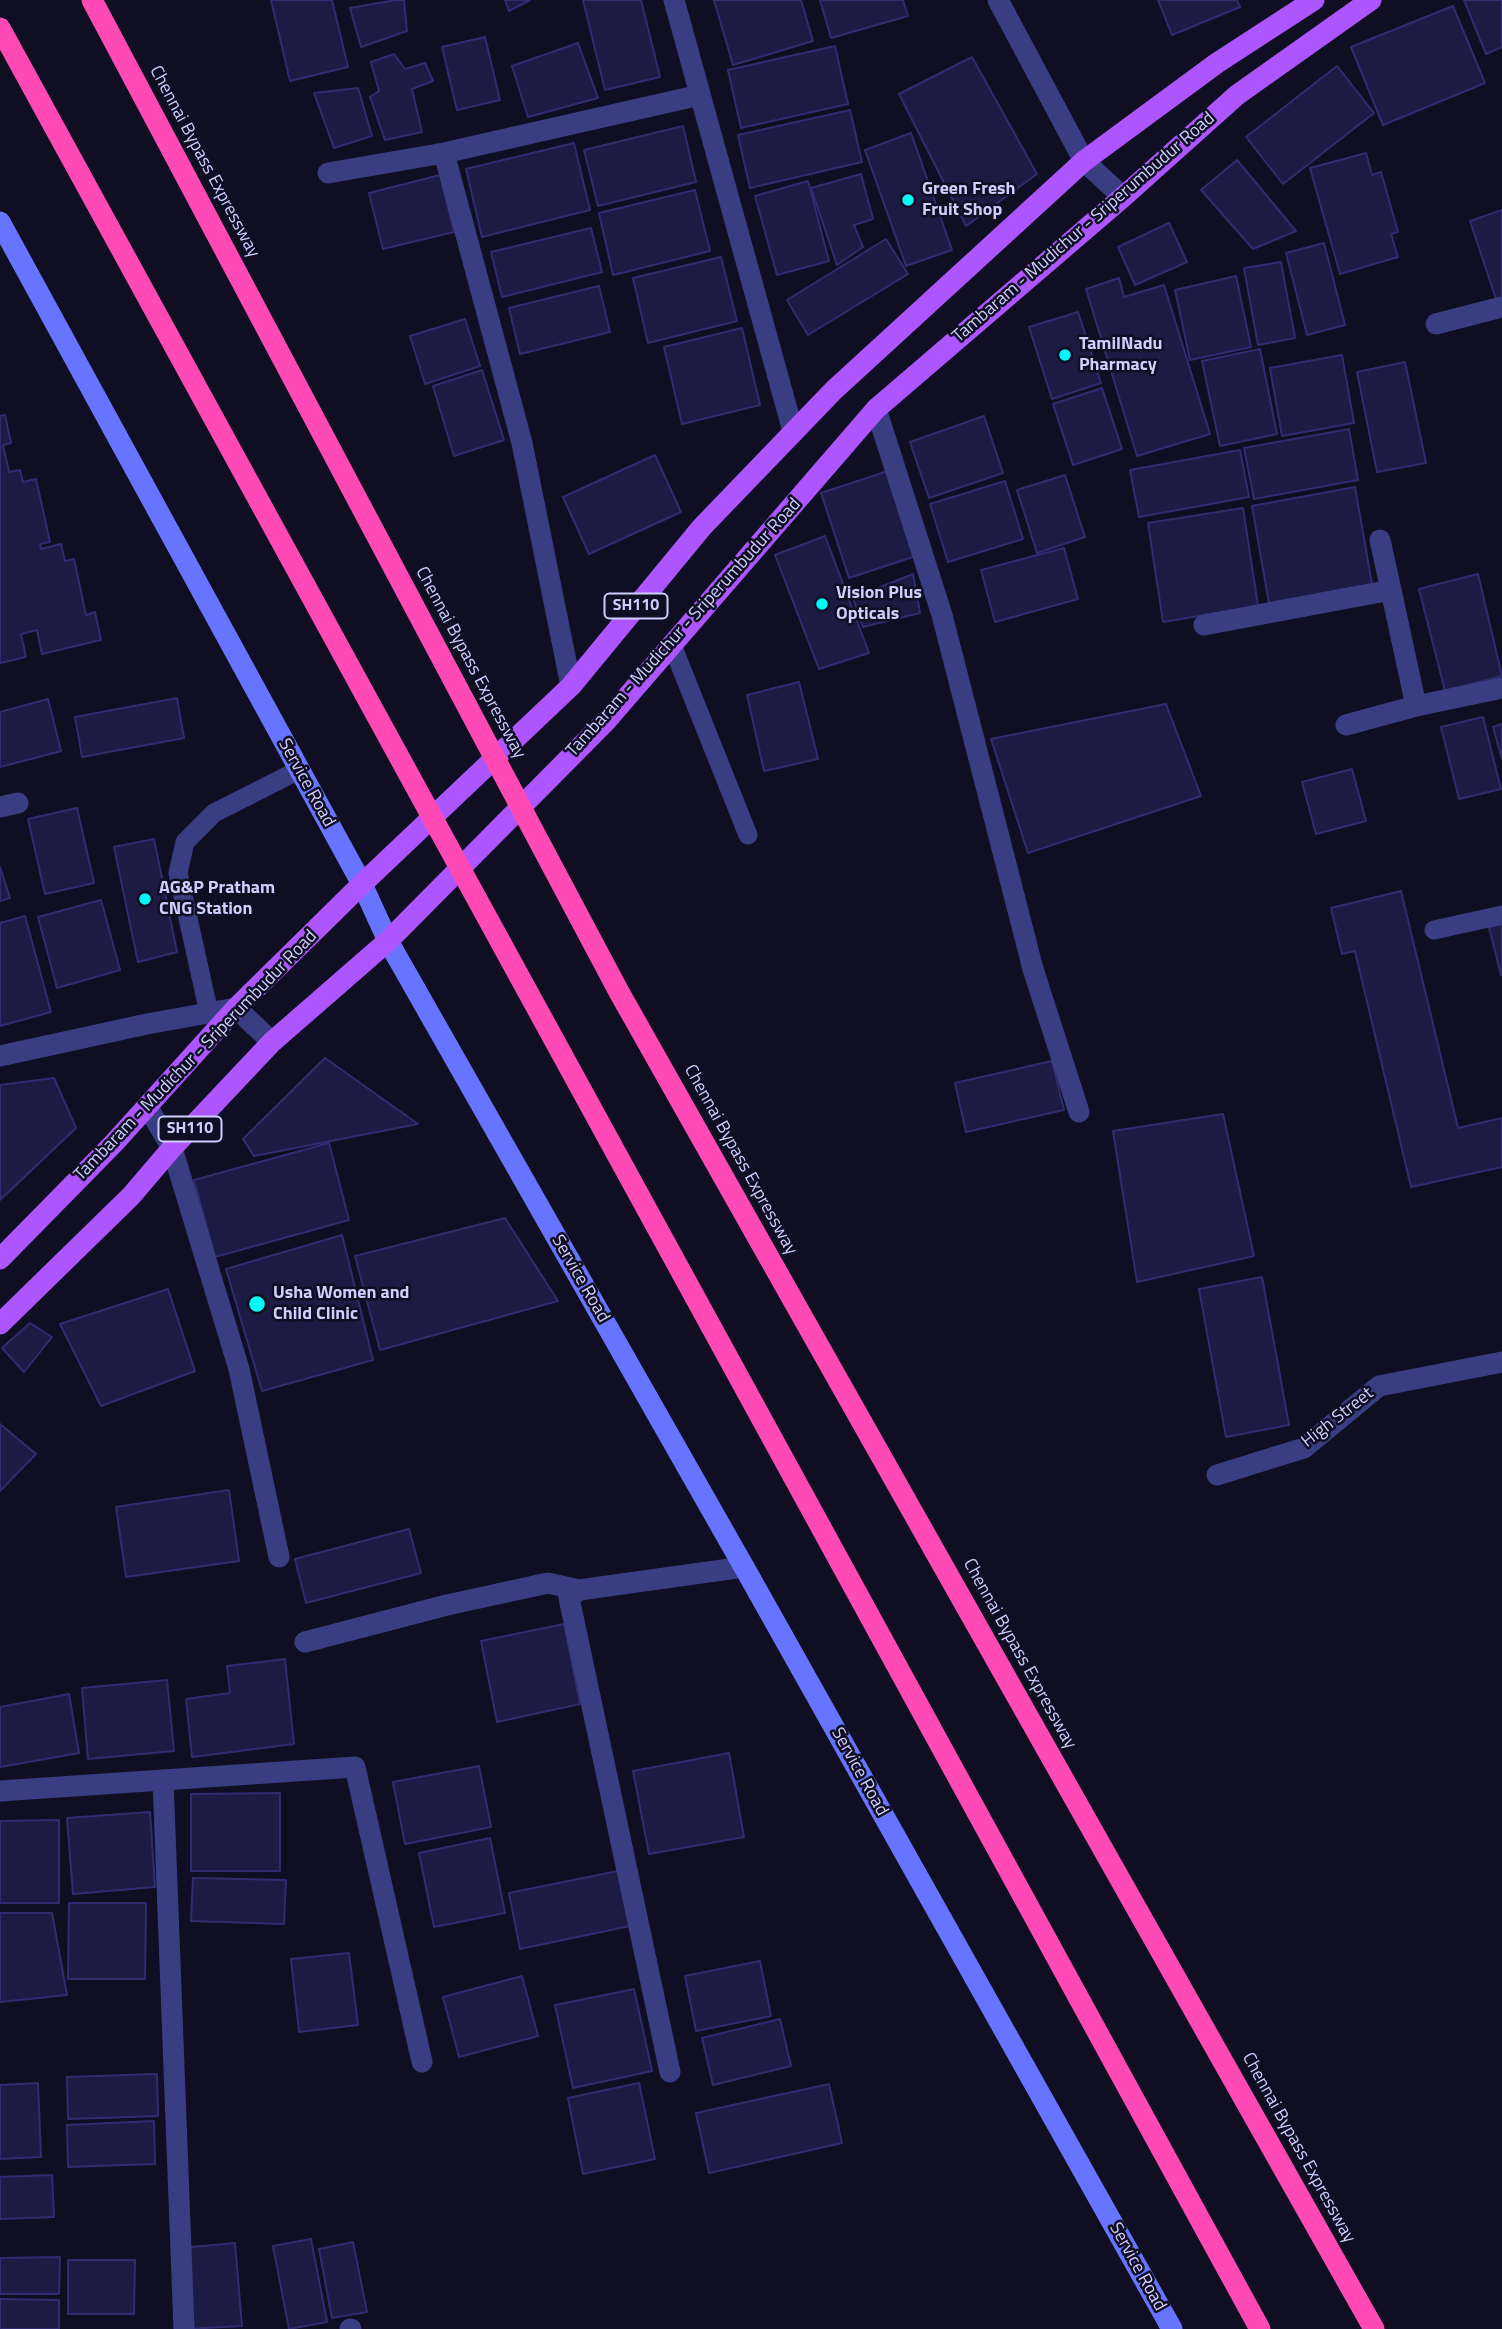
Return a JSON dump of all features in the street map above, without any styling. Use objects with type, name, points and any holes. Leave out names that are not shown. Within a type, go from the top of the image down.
[{"type":"highway","name":"Chennai Bypass Expressway","points":[[92,0],[639,1028],[1374,2329]]},
{"type":"highway","points":[[0,28],[1260,2329]]},
{"type":"main road","name":"Tambaram - Mudichur - Sriperumbudur Road","points":[[0,1259],[147,1106],[236,1008],[571,686],[702,527],[834,390],[1084,161],[1217,63],[1314,0]]},
{"type":"main road","name":"Tambaram - Mudichur - Sriperumbudur Road","points":[[0,1324],[131,1196],[172,1148],[272,1042],[388,941],[607,720],[876,409],[1123,197],[1237,94],[1371,0]]},
{"type":"street","points":[[674,0],[793,430]]},
{"type":"street","points":[[998,0],[1084,161],[1123,197]]},
{"type":"street","points":[[328,173],[444,153],[700,95]]},
{"type":"street","points":[[444,153],[522,443],[571,686]]},
{"type":"street","name":"Service Road","points":[[0,222],[362,884],[388,941],[1172,2329]]},
{"type":"street","points":[[1436,324],[1502,307]]},
{"type":"street","points":[[876,409],[942,615],[1033,969],[1079,1112]]},
{"type":"street","points":[[1380,540],[1416,706]]},
{"type":"street","points":[[1204,625],[1391,590]]},
{"type":"street","points":[[1346,725],[1416,706],[1502,688]]},
{"type":"street","points":[[0,1056],[236,1008],[272,1042]]},
{"type":"street","points":[[147,1106],[172,1148],[239,1369],[279,1557]]},
{"type":"street","name":"High Street","points":[[1217,1475],[1304,1448],[1379,1386],[1502,1362]]},
{"type":"street","points":[[305,1642],[446,1605],[548,1583],[579,1590],[744,1567]]},
{"type":"street","points":[[579,1590],[569,1598],[670,2072]]},
{"type":"street","points":[[0,1791],[355,1767],[422,2062]]},
{"type":"street","points":[[163,1780],[184,2329]]},
{"type":"lane","points":[[672,645],[748,835]]},
{"type":"lane","points":[[209,1013],[178,873],[185,842],[214,813],[299,770]]},
{"type":"lane","points":[[1434,930],[1502,915]]},
{"type":"building","points":[[271,0],[332,0],[348,67],[290,81]]},
{"type":"building","points":[[404,0],[407,31],[361,47],[350,8]]},
{"type":"building","points":[[505,0],[530,0],[509,11]]},
{"type":"building","points":[[583,0],[641,0],[660,77],[605,90]]},
{"type":"building","points":[[714,0],[801,0],[813,41],[733,65]]},
{"type":"building","points":[[820,0],[903,0],[908,16],[831,38]]},
{"type":"building","points":[[1158,0],[1237,0],[1240,7],[1172,35]]},
{"type":"building","points":[[1464,0],[1502,0],[1502,47],[1486,54]]},
{"type":"building","points":[[1453,6],[1485,83],[1383,125],[1351,47]]},
{"type":"building","points":[[485,37],[500,100],[457,110],[442,47]]},
{"type":"building","points":[[578,43],[598,98],[528,117],[512,66]]},
{"type":"building","points":[[835,46],[848,104],[741,128],[728,70]]},
{"type":"building","points":[[394,54],[405,69],[425,63],[433,81],[412,89],[422,132],[385,140],[370,97],[379,91],[371,62]]},
{"type":"building","points":[[972,57],[1037,174],[966,226],[899,94]]},
{"type":"building","points":[[1337,66],[1374,113],[1283,184],[1246,137]]},
{"type":"building","points":[[358,88],[372,136],[334,148],[314,93]]},
{"type":"building","points":[[850,110],[862,162],[750,188],[738,135]]},
{"type":"building","points":[[683,126],[696,182],[598,206],[584,150]]},
{"type":"building","name":"Green Fresh Fruit Shop","points":[[911,133],[952,250],[906,266],[865,150]]},
{"type":"building","points":[[574,143],[590,210],[482,237],[466,169]]},
{"type":"building","points":[[1366,153],[1372,175],[1381,172],[1398,232],[1391,234],[1398,257],[1340,274],[1310,168]]},
{"type":"building","points":[[1237,160],[1296,231],[1253,249],[1201,190]]},
{"type":"building","points":[[861,174],[873,219],[854,225],[863,247],[837,265],[811,188]]},
{"type":"building","points":[[440,175],[454,232],[383,249],[369,193]]},
{"type":"building","points":[[808,181],[829,261],[777,275],[755,196]]},
{"type":"building","points":[[695,190],[710,251],[613,275],[599,213]]},
{"type":"building","points":[[1502,210],[1502,304],[1498,305],[1470,221]]},
{"type":"building","points":[[1169,223],[1187,262],[1135,285],[1118,247]]},
{"type":"building","points":[[591,228],[602,272],[502,297],[491,252]]},
{"type":"building","points":[[886,239],[908,274],[808,335],[787,300]]},
{"type":"building","points":[[1324,243],[1345,325],[1307,335],[1286,253]]},
{"type":"building","points":[[721,257],[737,321],[648,343],[633,278]]},
{"type":"building","points":[[1281,262],[1295,338],[1258,345],[1244,268]]},
{"type":"building","points":[[1236,276],[1251,347],[1190,360],[1175,290]]},
{"type":"building","points":[[1119,278],[1124,297],[1164,285],[1210,434],[1137,456],[1086,289]]},
{"type":"building","points":[[599,286],[610,332],[520,354],[509,308]]},
{"type":"building","name":"TamilNadu Pharmacy","points":[[1078,312],[1101,383],[1052,399],[1029,327]]},
{"type":"building","points":[[465,319],[480,366],[425,384],[410,336]]},
{"type":"building","points":[[742,328],[760,405],[682,424],[664,347]]},
{"type":"building","points":[[1260,349],[1277,434],[1220,446],[1202,361]]},
{"type":"building","points":[[1342,355],[1354,423],[1282,436],[1270,368]]},
{"type":"building","points":[[1405,362],[1426,463],[1377,472],[1357,372]]},
{"type":"building","points":[[482,370],[504,440],[454,456],[433,386]]},
{"type":"building","points":[[1102,388],[1122,449],[1073,465],[1053,404]]},
{"type":"building","points":[[5,415],[11,443],[3,445],[9,472],[20,470],[23,482],[36,479],[50,542],[40,544],[41,549],[61,544],[65,561],[74,559],[86,615],[95,612],[101,640],[42,654],[37,630],[21,634],[26,657],[0,663],[0,416]]},
{"type":"building","points":[[984,416],[1003,473],[929,498],[910,442]]},
{"type":"building","points":[[1349,429],[1358,480],[1254,499],[1244,448]]},
{"type":"building","points":[[1240,450],[1249,497],[1139,517],[1130,470]]},
{"type":"building","points":[[655,455],[681,512],[589,554],[563,497]]},
{"type":"building","points":[[891,470],[919,555],[849,578],[821,493]]},
{"type":"building","points":[[1065,475],[1085,537],[1037,553],[1017,490]]},
{"type":"building","points":[[1005,481],[1023,539],[948,562],[930,504]]},
{"type":"building","points":[[1355,487],[1372,584],[1269,603],[1252,506]]},
{"type":"building","points":[[1243,508],[1258,606],[1163,622],[1148,523]]},
{"type":"building","name":"Vision Plus Opticals","points":[[825,536],[869,653],[819,669],[775,555]]},
{"type":"building","points":[[1064,548],[1078,599],[995,622],[981,570]]},
{"type":"building","points":[[913,574],[920,613],[863,627],[853,598]]},
{"type":"building","points":[[1478,574],[1502,676],[1445,691],[1419,589]]},
{"type":"building","points":[[799,682],[818,759],[764,771],[747,695]]},
{"type":"building","points":[[177,698],[184,738],[82,757],[75,717]]},
{"type":"building","points":[[48,699],[61,751],[0,767],[0,712]]},
{"type":"building","points":[[1166,704],[1201,796],[1028,853],[991,739]]},
{"type":"building","points":[[1483,717],[1501,789],[1459,799],[1441,727]]},
{"type":"building","points":[[1502,724],[1502,759],[1493,727]]},
{"type":"building","points":[[1352,769],[1366,821],[1316,834],[1302,782]]},
{"type":"building","points":[[77,808],[94,883],[45,894],[28,819]]},
{"type":"building","name":"AG&P Pratham CNG Station","points":[[154,839],[177,952],[138,962],[114,847]]},
{"type":"building","points":[[0,867],[10,898],[0,901]]},
{"type":"building","points":[[1401,891],[1458,1128],[1502,1118],[1502,1167],[1411,1187],[1355,951],[1342,954],[1331,908]]},
{"type":"building","points":[[101,900],[120,970],[57,988],[38,917]]},
{"type":"building","points":[[25,916],[51,1012],[0,1026],[0,923]]},
{"type":"building","points":[[1502,924],[1502,975],[1501,975],[1489,927]]},
{"type":"building","points":[[325,1058],[418,1124],[254,1156],[243,1139]]},
{"type":"building","points":[[1052,1061],[1064,1110],[966,1132],[955,1083]]},
{"type":"building","points":[[54,1078],[76,1128],[0,1200],[0,1085]]},
{"type":"building","points":[[1223,1114],[1254,1256],[1137,1282],[1113,1131]]},
{"type":"building","points":[[329,1143],[349,1220],[215,1257],[194,1180]]},
{"type":"building","points":[[505,1218],[558,1301],[380,1350],[355,1256]]},
{"type":"building","points":[[342,1235],[373,1360],[262,1391],[226,1269]]},
{"type":"building","points":[[1262,1277],[1289,1425],[1226,1437],[1199,1289]]},
{"type":"building","points":[[168,1289],[195,1371],[101,1406],[60,1324]]},
{"type":"building","points":[[30,1323],[52,1337],[24,1372],[2,1348]]},
{"type":"building","points":[[0,1424],[36,1454],[0,1491]]},
{"type":"building","points":[[229,1490],[239,1561],[126,1577],[116,1507]]},
{"type":"building","points":[[409,1529],[421,1573],[306,1603],[295,1559]]},
{"type":"building","points":[[564,1624],[580,1704],[497,1722],[481,1641]]},
{"type":"building","points":[[285,1659],[294,1744],[192,1757],[186,1699],[230,1693],[227,1666]]},
{"type":"building","points":[[167,1680],[174,1751],[88,1759],[82,1688]]},
{"type":"building","points":[[69,1694],[79,1753],[0,1767],[0,1707]]},
{"type":"building","points":[[729,1753],[744,1837],[649,1854],[633,1771]]},
{"type":"building","points":[[479,1766],[491,1827],[405,1844],[393,1782]]},
{"type":"building","points":[[280,1793],[280,1871],[191,1871],[191,1794]]},
{"type":"building","points":[[150,1812],[155,1887],[73,1894],[67,1818]]},
{"type":"building","points":[[59,1820],[59,1903],[0,1903],[0,1821]]},
{"type":"building","points":[[490,1838],[505,1913],[434,1927],[419,1853]]},
{"type":"building","points":[[618,1871],[630,1926],[520,1949],[509,1893]]},
{"type":"building","points":[[193,1878],[286,1880],[284,1924],[191,1921]]},
{"type":"building","points":[[69,1903],[146,1903],[145,1979],[68,1979]]},
{"type":"building","points":[[0,1913],[52,1913],[67,1995],[0,2002]]},
{"type":"building","points":[[349,1953],[358,2025],[299,2032],[291,1959]]},
{"type":"building","points":[[760,1961],[771,2016],[696,2031],[685,1976]]},
{"type":"building","points":[[522,1976],[538,2036],[459,2057],[443,1997]]},
{"type":"building","points":[[634,1989],[652,2071],[573,2088],[555,2005]]},
{"type":"building","points":[[780,2019],[791,2066],[713,2085],[702,2038]]},
{"type":"building","points":[[157,2074],[158,2116],[68,2119],[67,2077]]},
{"type":"building","points":[[38,2083],[41,2157],[0,2159],[0,2085]]},
{"type":"building","points":[[639,2083],[655,2159],[583,2174],[568,2098]]},
{"type":"building","points":[[829,2084],[842,2143],[709,2173],[696,2113]]},
{"type":"building","points":[[154,2121],[155,2164],[68,2167],[67,2125]]},
{"type":"building","points":[[52,2175],[54,2217],[0,2219],[0,2177]]},
{"type":"building","points":[[311,2239],[327,2322],[289,2329],[273,2246]]},
{"type":"building","points":[[353,2242],[367,2312],[332,2318],[319,2249]]},
{"type":"building","points":[[235,2243],[242,2326],[188,2329],[181,2248]]},
{"type":"building","points":[[60,2257],[59,2294],[0,2294],[0,2258]]},
{"type":"building","points":[[68,2260],[135,2260],[134,2314],[68,2314]]},
{"type":"building","points":[[0,2299],[59,2300],[59,2329],[0,2329]]},
{"type":"place","name":"Green Fresh Fruit Shop","points":[[908,200]]},
{"type":"place","name":"TamilNadu Pharmacy","points":[[1065,355]]},
{"type":"place","name":"Vision Plus Opticals","points":[[822,604]]},
{"type":"place","name":"AG&P Pratham CNG Station","points":[[145,899]]},
{"type":"place","name":"Usha Women and Child Clinic","points":[[257,1304]]}]
